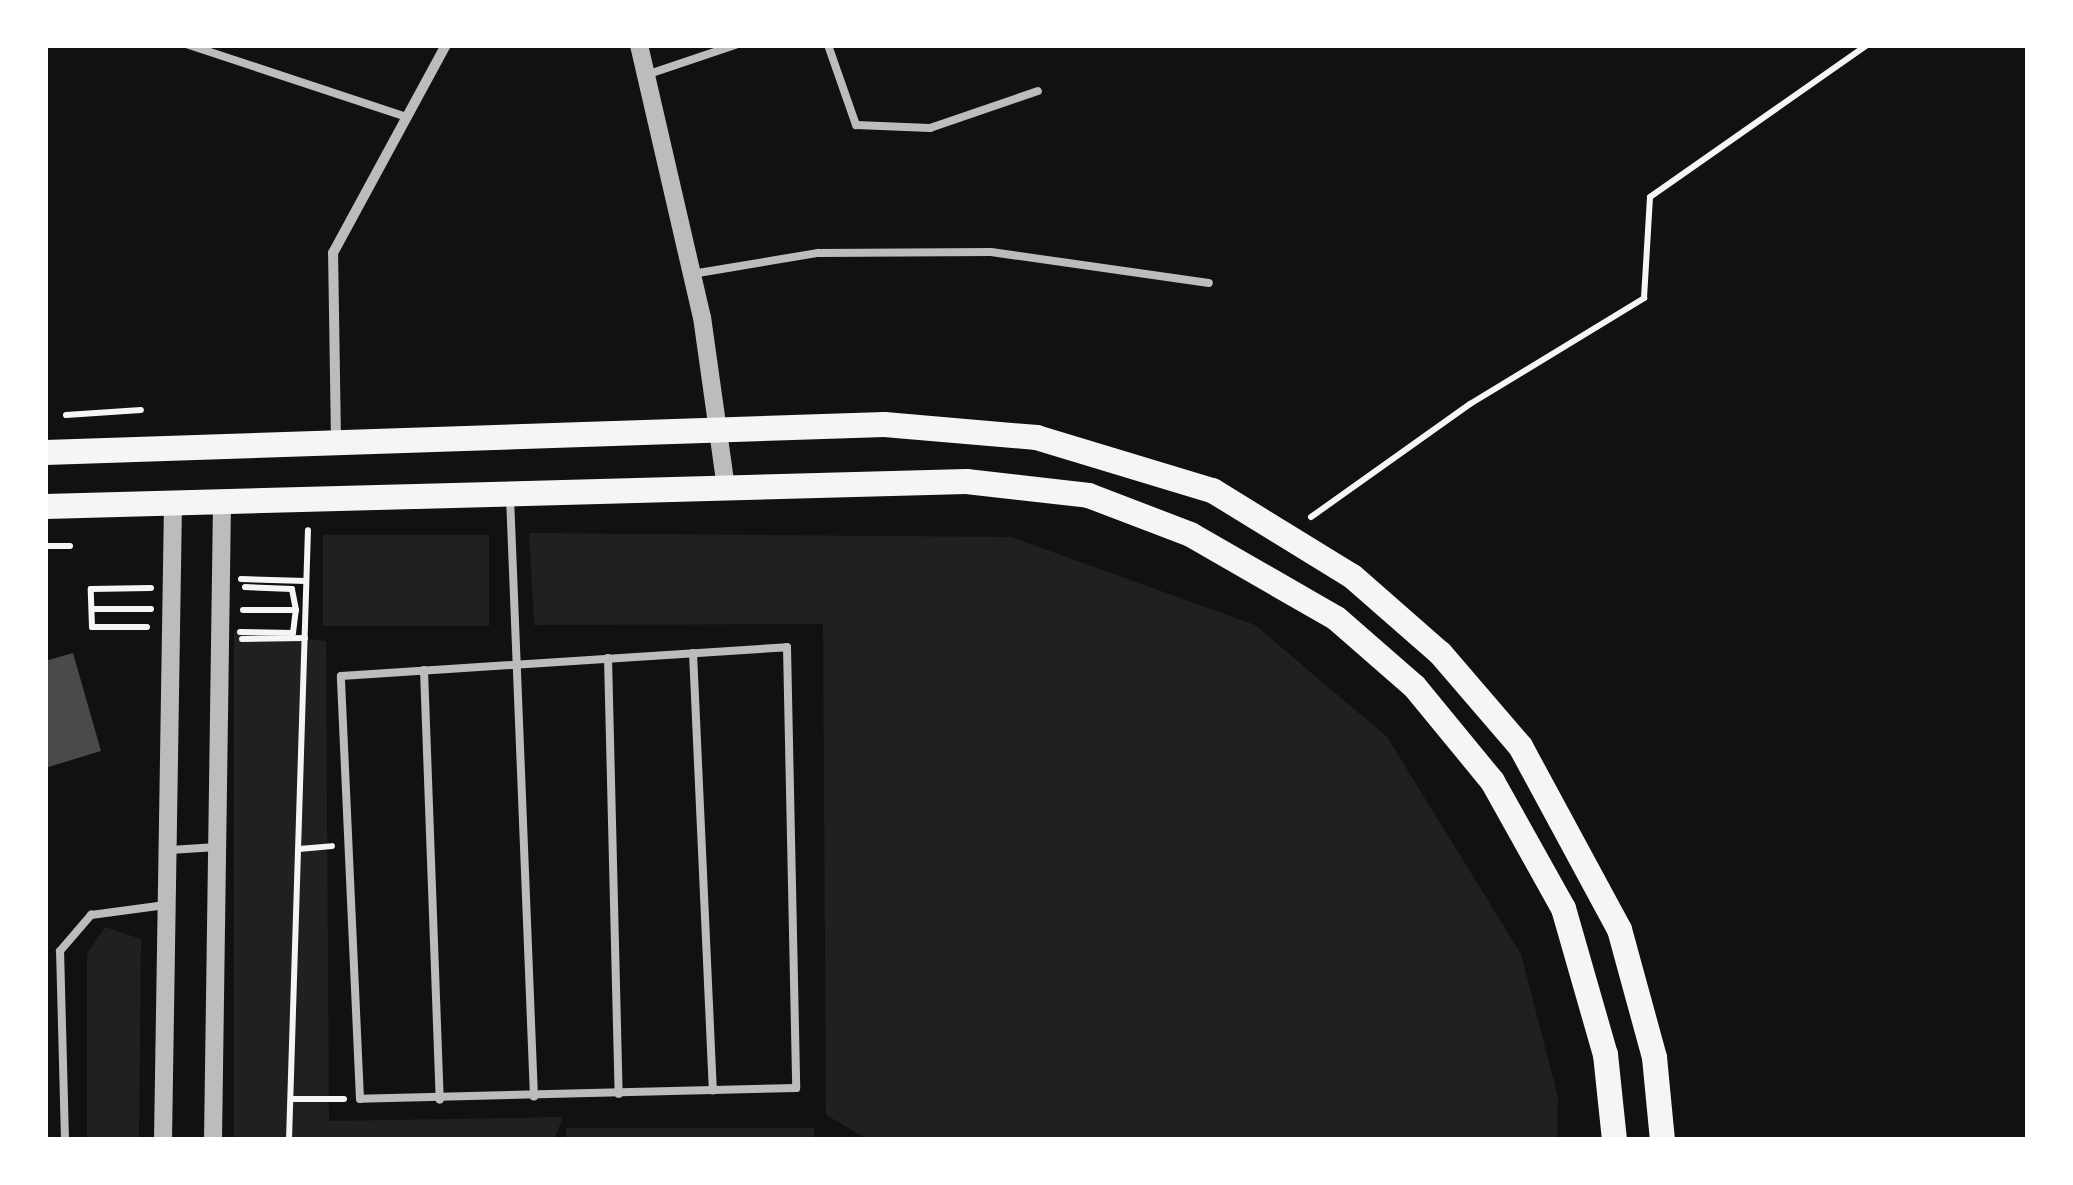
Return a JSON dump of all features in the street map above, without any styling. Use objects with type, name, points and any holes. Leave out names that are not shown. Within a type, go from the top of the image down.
[{"type":"main road","points":[[45,452],[884,424],[1036,436],[1197,484],[1290,533],[1440,653],[1562,811],[1638,987],[1662,1140]]},
{"type":"main road","points":[[45,506],[222,503],[725,482],[966,481],[1088,495],[1190,534],[1336,618],[1414,686],[1492,781],[1563,908],[1605,1054],[1614,1140]]},
{"type":"street","points":[[336,441],[333,253],[446,45]]},
{"type":"street","points":[[639,45],[692,274],[722,427],[725,482]]},
{"type":"street","points":[[213,1140],[222,503]]},
{"type":"street","points":[[163,1140],[173,504]]},
{"type":"lane","points":[[189,45],[407,117]]},
{"type":"lane","points":[[646,75],[736,45]]},
{"type":"lane","points":[[828,45],[856,124],[930,128],[1038,90]]},
{"type":"lane","points":[[692,274],[818,253],[990,252],[1209,283]]},
{"type":"lane","points":[[510,490],[534,1097]]},
{"type":"lane","points":[[787,647],[796,1088],[440,1100],[360,1099],[341,676],[608,658],[787,647]]},
{"type":"lane","points":[[693,653],[713,1091]]},
{"type":"lane","points":[[608,658],[620,1094]]},
{"type":"lane","points":[[424,670],[440,1100]]},
{"type":"lane","points":[[170,850],[217,847]]},
{"type":"lane","points":[[65,1140],[60,951],[91,915],[169,905]]},
{"type":"path","points":[[1290,533],[1470,404],[1644,298],[1650,197],[1868,45]]},
{"type":"path","points":[[66,415],[141,410]]},
{"type":"path","points":[[289,1140],[308,530]]},
{"type":"path","points":[[45,546],[70,546]]},
{"type":"path","points":[[306,581],[234,583],[292,590],[296,610],[292,632],[234,635],[306,638]]},
{"type":"path","points":[[147,627],[92,627],[91,589],[152,588]]},
{"type":"path","points":[[299,849],[348,844]]},
{"type":"path","points":[[290,1099],[360,1099]]},
{"type":"shaded area","points":[[529,533],[1011,537],[1255,625],[1387,737],[1521,954],[1558,1097],[1557,1140],[869,1140],[826,1115],[823,624],[534,625]]},
{"type":"shaded area","points":[[323,535],[489,535],[489,626],[323,626]]},
{"type":"shaded area","points":[[234,631],[326,641],[329,1121],[563,1117],[554,1140],[234,1140]]},
{"type":"shaded area","points":[[105,927],[141,939],[139,1140],[87,1140],[87,954]]},
{"type":"shaded area","points":[[566,1128],[814,1128],[814,1140],[566,1140]]},
{"type":"building","points":[[73,653],[101,751],[45,768],[45,661]]}]
